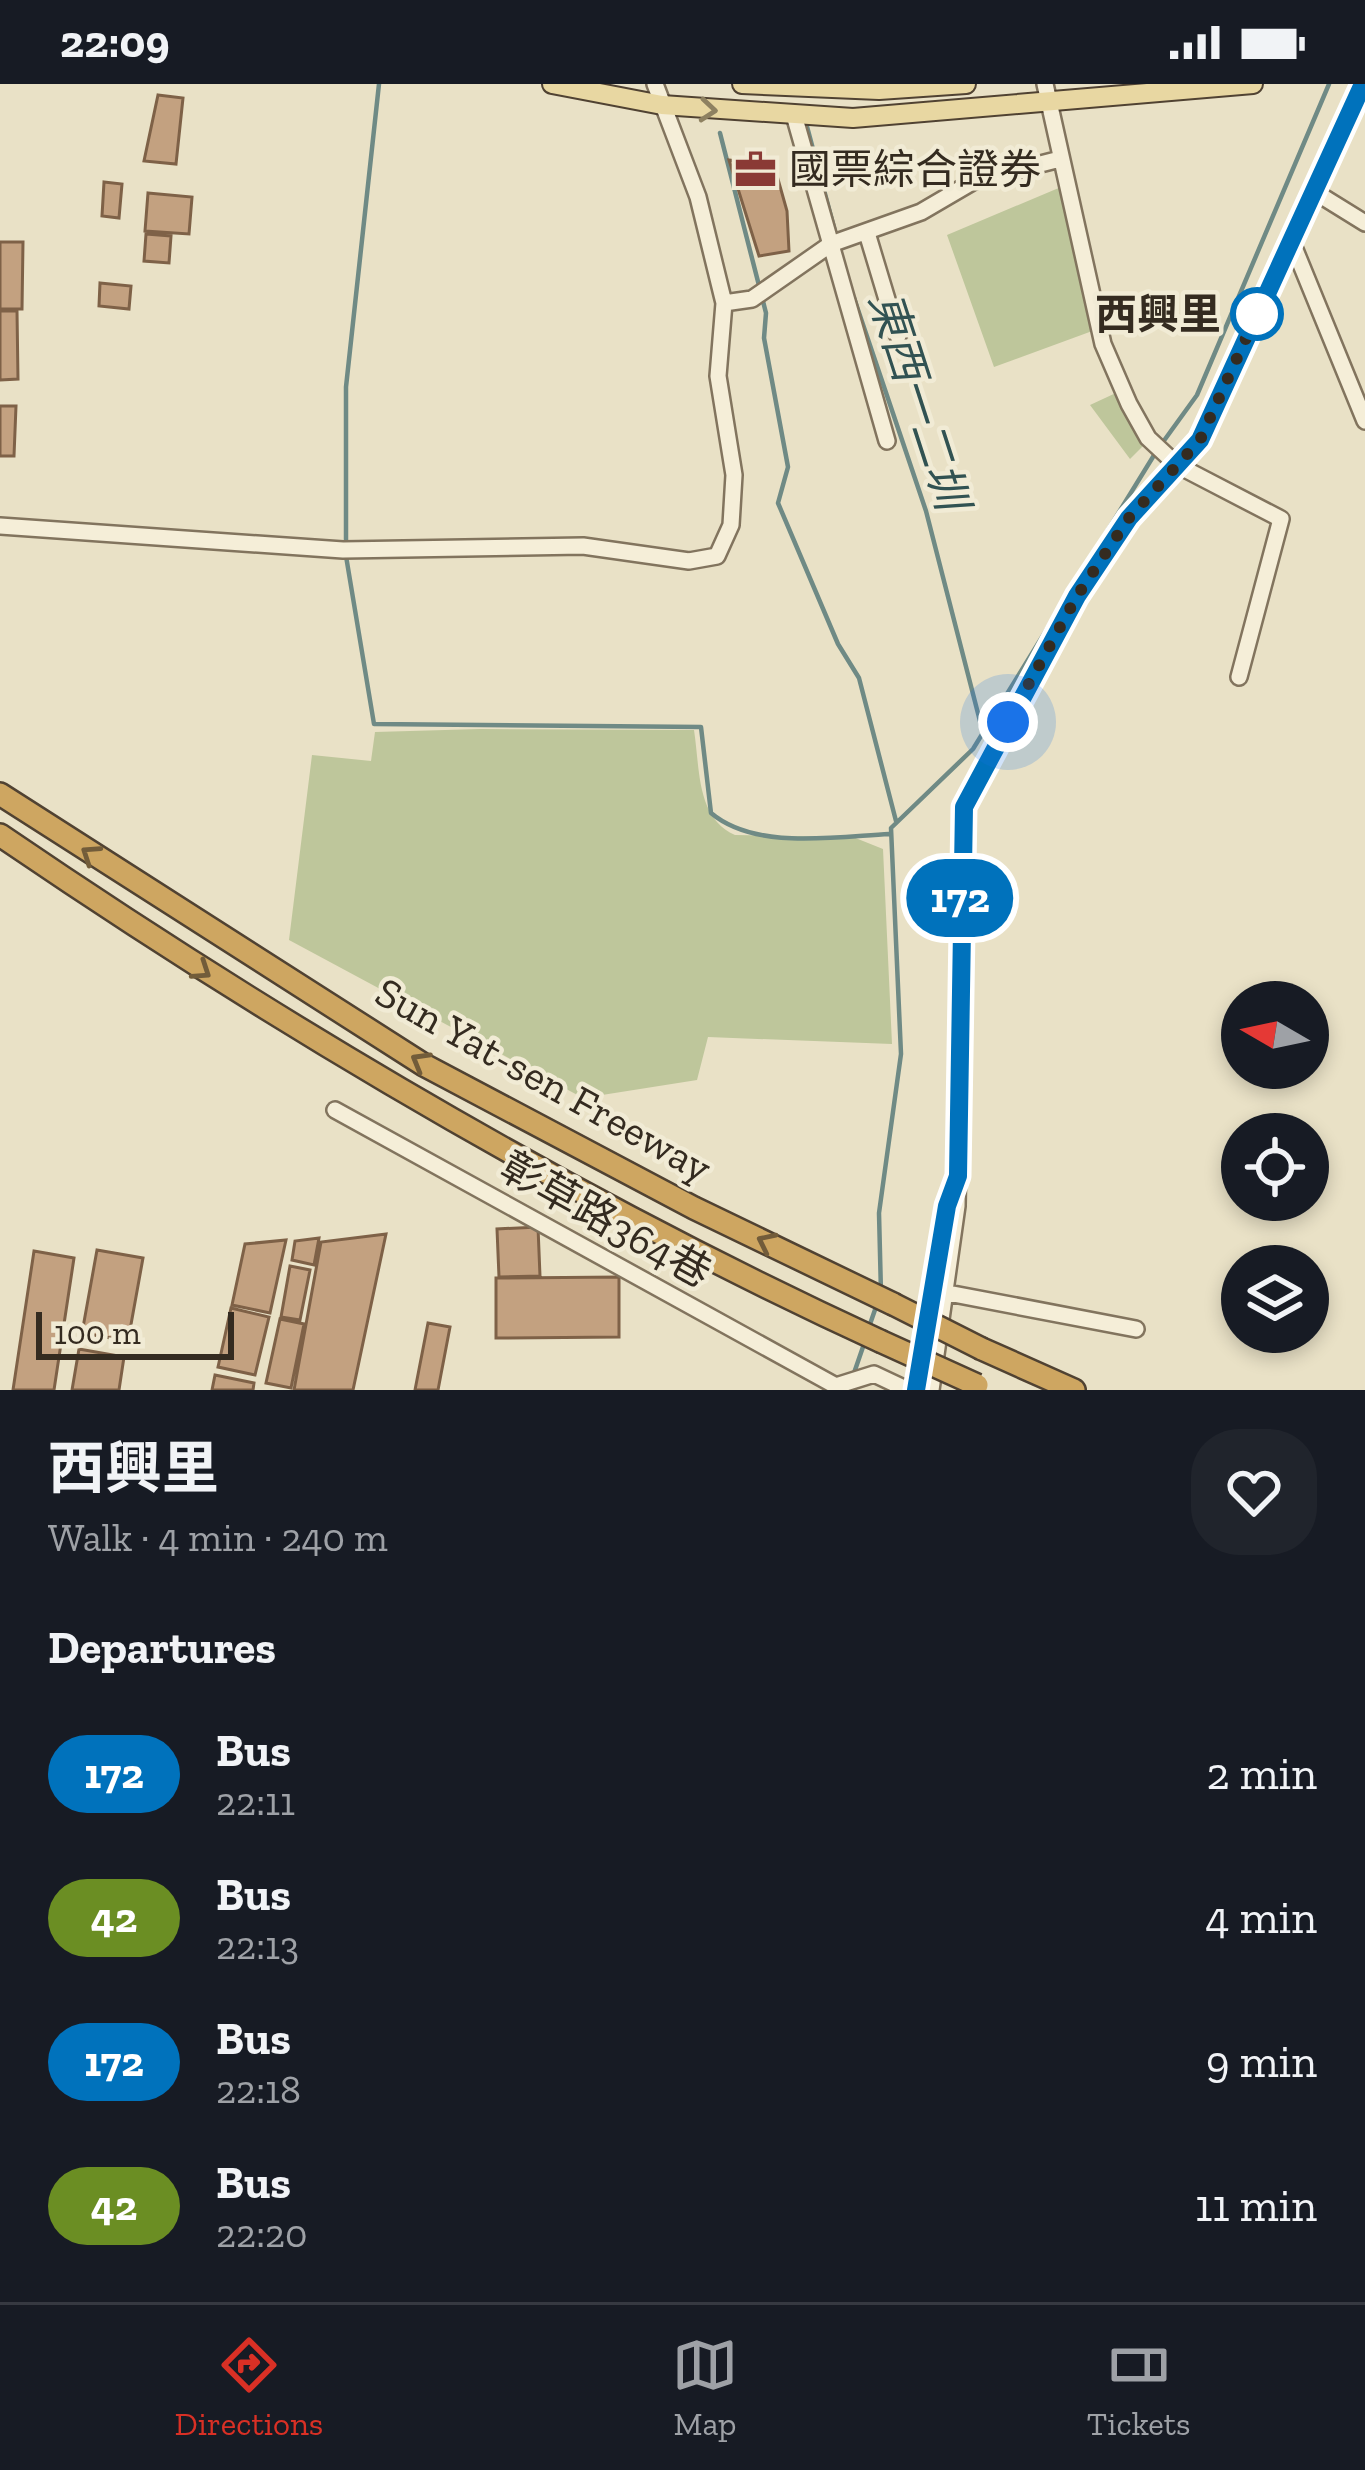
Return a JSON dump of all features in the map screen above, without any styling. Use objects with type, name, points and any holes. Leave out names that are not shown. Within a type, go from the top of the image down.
[{"type":"highway","name":"Sun Yat-sen Freeway","points":[[0,794],[424,1065],[694,1208],[1074,1390]]},
{"type":"highway","name":"Sun Yat-sen Freeway","points":[[0,835],[231,990],[422,1104],[690,1250],[983,1387]]},
{"type":"main road","points":[[552,84],[662,105],[853,118],[1253,84]]},
{"type":"main road","points":[[742,84],[966,84]]},
{"type":"street","points":[[0,526],[348,550],[583,546],[689,561],[717,556],[731,525],[734,475],[718,376],[724,303],[698,197],[656,84]]},
{"type":"street","points":[[1045,84],[1103,344],[1165,454],[1281,519],[1239,677]]},
{"type":"street","points":[[932,1390],[958,1176],[964,807],[1077,596],[1165,454],[1200,440],[1363,84]]},
{"type":"street","points":[[851,87],[853,118]]},
{"type":"street","points":[[794,115],[835,243],[886,441]]},
{"type":"street","points":[[724,303],[752,299],[835,243],[921,212],[974,181],[1060,159]]},
{"type":"street","points":[[1315,192],[1365,223]]},
{"type":"street","points":[[867,233],[898,336]]},
{"type":"street","points":[[1291,240],[1365,421]]},
{"type":"street","name":"彰草路364巷","points":[[335,1110],[837,1387]]},
{"type":"street","points":[[837,1387],[874,1375],[912,1390],[947,1206],[958,1176]]},
{"type":"street","points":[[947,1293],[1136,1329]]},
{"type":"green space","points":[[1061,187],[1095,330],[994,367],[947,235]]},
{"type":"green space","points":[[1118,392],[1147,442],[1130,459],[1090,405]]},
{"type":"green space","points":[[694,730],[706,804],[722,827],[735,835],[853,837],[883,849],[892,1044],[708,1037],[697,1080],[583,1098],[289,940],[312,755],[371,761],[375,732]]},
{"type":"building","points":[[158,95],[183,98],[176,164],[144,161]]},
{"type":"building","points":[[729,160],[774,165],[787,211],[789,251],[759,256]]},
{"type":"building","points":[[104,182],[122,184],[119,218],[102,216]]},
{"type":"building","points":[[148,193],[192,197],[189,234],[145,231]]},
{"type":"building","points":[[146,234],[171,236],[169,263],[144,261]]},
{"type":"building","points":[[0,242],[23,242],[22,309],[0,309]]},
{"type":"building","points":[[100,283],[131,286],[129,309],[99,306]]},
{"type":"building","points":[[0,311],[17,311],[18,379],[0,380]]},
{"type":"building","points":[[0,406],[16,406],[14,456],[0,456]]},
{"type":"building","points":[[538,1227],[540,1276],[499,1277],[497,1229]]},
{"type":"building","points":[[386,1234],[353,1390],[294,1390],[321,1242]]},
{"type":"building","points":[[319,1238],[314,1265],[292,1260],[295,1241]]},
{"type":"building","points":[[286,1240],[270,1313],[232,1305],[245,1244]]},
{"type":"building","points":[[97,1250],[143,1258],[128,1341],[82,1333]]},
{"type":"building","points":[[34,1251],[74,1258],[54,1390],[13,1390]]},
{"type":"building","points":[[290,1266],[310,1270],[300,1320],[281,1317]]},
{"type":"building","points":[[619,1277],[619,1337],[496,1338],[496,1278]]},
{"type":"building","points":[[231,1308],[269,1317],[255,1375],[218,1367]]},
{"type":"building","points":[[280,1319],[304,1324],[291,1388],[266,1383]]},
{"type":"building","points":[[428,1323],[450,1327],[438,1390],[415,1390]]},
{"type":"building","points":[[79,1349],[124,1357],[119,1390],[72,1390]]},
{"type":"building","points":[[215,1375],[254,1383],[253,1390],[212,1390]]},
{"type":"waterway","points":[[346,545],[346,387],[379,84]]},
{"type":"waterway","points":[[1163,442],[1197,395],[1329,84]]},
{"type":"waterway","name":"東西一二圳","points":[[805,119],[836,235]]},
{"type":"waterway","points":[[720,133],[766,313],[764,338],[788,467],[778,503],[838,644],[859,678],[896,821]]},
{"type":"waterway","name":"東西一二圳","points":[[854,298],[926,511],[982,729]]},
{"type":"waterway","points":[[881,1293],[879,1213],[901,1054],[891,828],[973,749],[1156,452]]},
{"type":"waterway","points":[[346,556],[374,724],[701,727],[711,813],[729,825],[772,837],[889,834]]},
{"type":"waterway","points":[[869,1327],[877,1304]]},
{"type":"waterway","points":[[854,1373],[864,1344]]},
{"type":"bus line","name":"172","points":[[916,1390],[947,1206],[958,1176],[960,829],[964,807],[1077,596],[1129,518],[1200,440],[1363,84]]},
{"type":"place","name":"國票綜合證券","points":[[755,169]]},
{"type":"place","name":"西興里","points":[[1257,314]]},
{"type":"route","points":[[1008,722],[1077,596],[1129,518],[1200,440],[1257,314]]}]
